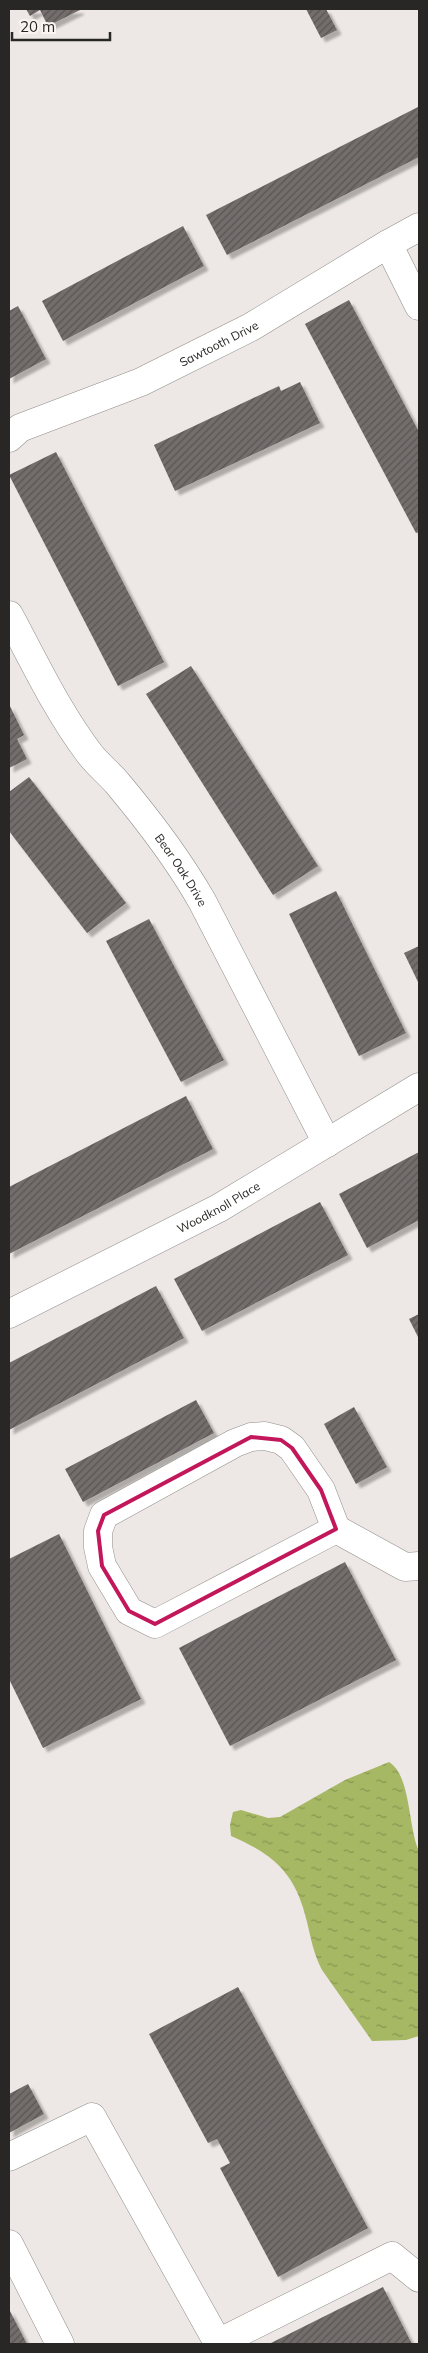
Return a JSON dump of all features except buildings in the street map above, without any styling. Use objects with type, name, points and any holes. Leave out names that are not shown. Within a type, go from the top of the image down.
[{"type":"street","name":"Sawtooth Drive","points":[[9,438],[20,428],[141,382],[250,327],[419,227]]},
{"type":"street","points":[[388,244],[419,306]]},
{"type":"street","name":"Bear Oak Drive","points":[[9,615],[64,716],[90,755],[116,782],[161,836],[183,867],[327,1143]]},
{"type":"street","name":"Woodknoll Place","points":[[9,1314],[219,1208],[419,1087]]},
{"type":"street","points":[[336,1529],[155,1624],[129,1611],[102,1566],[98,1547],[98,1531],[104,1515],[235,1443],[251,1437],[265,1436],[281,1440],[292,1448],[321,1490],[336,1529],[405,1567],[419,1566]]},
{"type":"street","points":[[9,2157],[92,2116],[217,2344],[392,2256],[419,2278]]},
{"type":"street","points":[[9,2244],[60,2344]]},
{"type":"highlighted area","points":[[251,1437],[281,1440],[292,1448],[321,1490],[336,1529],[155,1624],[129,1611],[102,1566],[98,1531],[104,1515]]},
{"type":"water","points":[[389,1762],[401,1778],[419,1851],[419,2036],[406,2040],[372,2041],[322,1970],[315,1953],[302,1905],[290,1879],[271,1859],[231,1836],[230,1825],[233,1812],[241,1810],[268,1818],[280,1817],[345,1780]]}]
